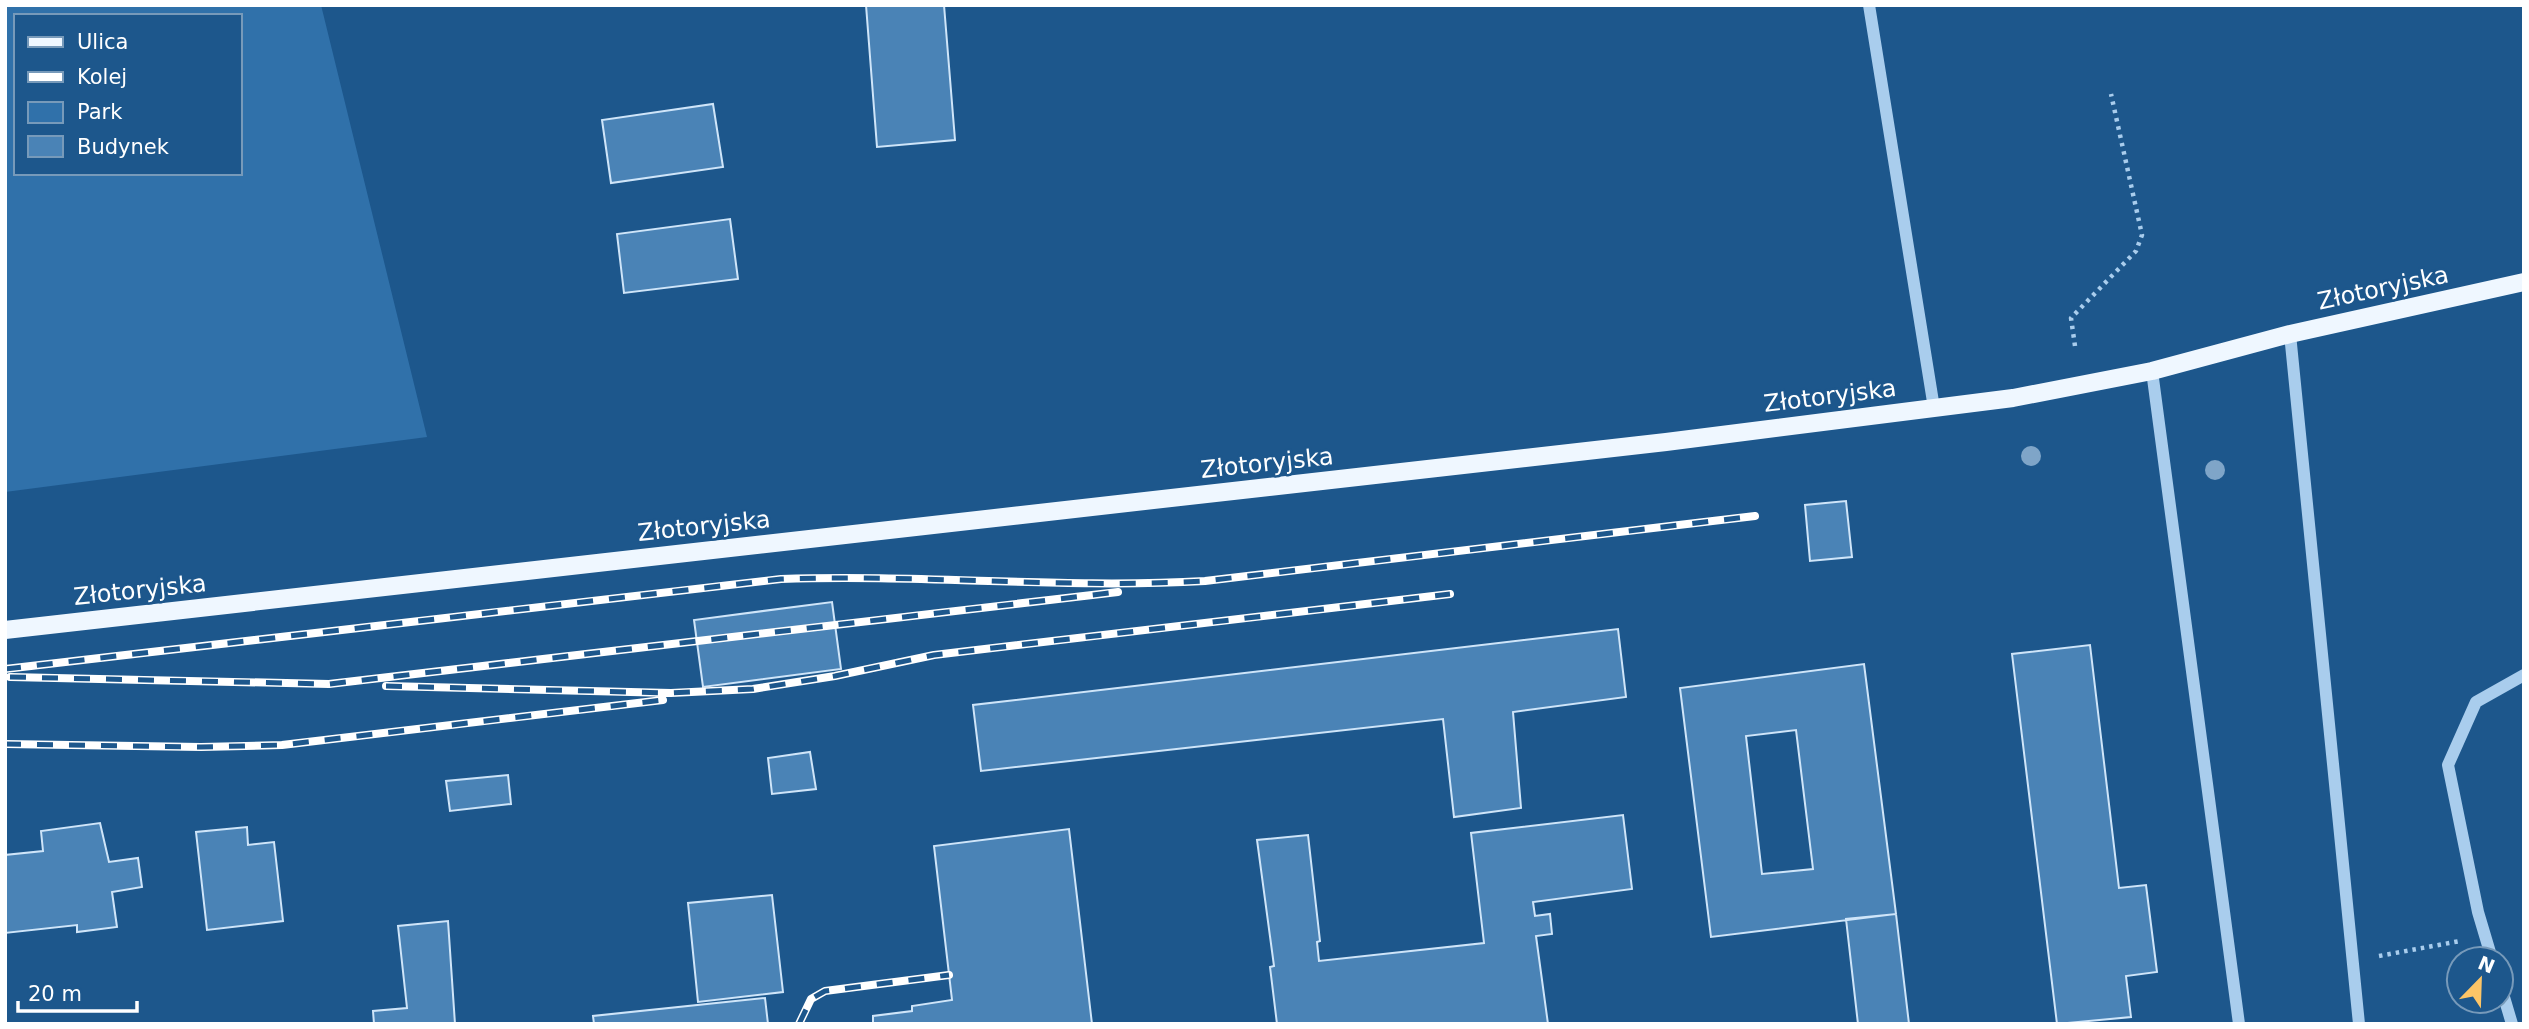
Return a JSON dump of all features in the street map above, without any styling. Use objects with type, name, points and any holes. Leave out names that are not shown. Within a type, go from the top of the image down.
[{"type":"main road","name":"Złotoryjska","points":[[5,630],[1666,442],[2013,398],[2152,371],[2290,334],[2524,282]]},
{"type":"street","points":[[1869,5],[1934,408]]},
{"type":"street","points":[[2290,334],[2359,1024]]},
{"type":"street","points":[[2152,371],[2239,1024]]},
{"type":"street","points":[[2488,945],[2478,912],[2448,765],[2476,702],[2524,675]]},
{"type":"path","points":[[2076,345],[2071,318],[2136,251],[2142,235],[2111,94]]},
{"type":"path","points":[[2375,956],[2464,941]]},
{"type":"green space","points":[[5,5],[321,5],[427,437],[5,492]]},
{"type":"building","points":[[866,5],[944,5],[955,140],[877,147]]},
{"type":"building","points":[[713,104],[723,167],[611,183],[602,120]]},
{"type":"building","points":[[730,219],[738,279],[624,293],[617,234]]},
{"type":"building","points":[[1846,501],[1852,557],[1810,561],[1805,505]]},
{"type":"building","points":[[832,602],[841,669],[703,687],[694,620]]},
{"type":"building","points":[[1618,629],[1626,697],[1513,712],[1521,808],[1454,817],[1443,719],[981,771],[973,705]]},
{"type":"building","points":[[2090,645],[2119,888],[2146,885],[2157,972],[2126,976],[2131,1017],[2057,1024],[2012,654]]},
{"type":"building","points":[[1864,664],[1896,914],[1711,937],[1680,688]],"holes":[[[1796,730],[1813,869],[1762,874],[1746,736]]]},
{"type":"building","points":[[810,752],[816,789],[772,794],[768,758]]},
{"type":"building","points":[[508,775],[511,804],[450,811],[446,781]]},
{"type":"building","points":[[1623,815],[1632,889],[1533,902],[1535,916],[1550,914],[1552,934],[1536,936],[1548,1024],[1277,1024],[1270,967],[1274,966],[1257,840],[1308,835],[1320,941],[1317,942],[1319,961],[1484,943],[1471,833]]},
{"type":"building","points":[[100,823],[109,862],[138,858],[142,887],[112,892],[117,927],[77,932],[77,925],[5,933],[5,855],[43,851],[41,831]]},
{"type":"building","points":[[247,827],[248,845],[274,842],[283,921],[207,930],[196,832]]},
{"type":"building","points":[[1069,829],[1092,1024],[873,1024],[873,1016],[912,1011],[912,1006],[952,1000],[934,846]]},
{"type":"building","points":[[772,895],[783,992],[698,1002],[688,903]]},
{"type":"building","points":[[1896,914],[1909,1024],[1858,1024],[1846,919]]},
{"type":"building","points":[[448,921],[455,1024],[374,1024],[373,1011],[407,1008],[398,926]]},
{"type":"building","points":[[765,998],[768,1024],[594,1024],[593,1016]]},
{"type":"railway","points":[[5,669],[781,579],[887,578],[1099,583],[1205,581],[1755,516]]},
{"type":"railway","points":[[10,677],[329,684],[1118,592]]},
{"type":"railway","points":[[386,686],[671,693],[753,689],[835,676],[934,655],[1450,594]]},
{"type":"railway","points":[[5,744],[201,747],[282,745],[663,700]]},
{"type":"railway","points":[[799,1024],[811,999],[825,991],[949,975]]}]
